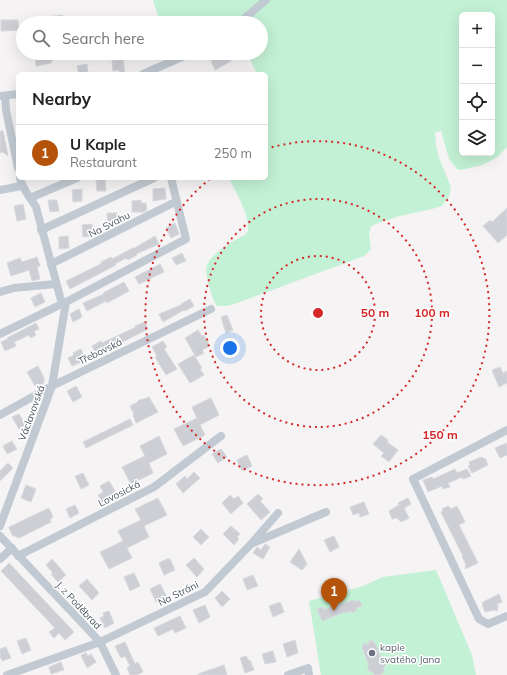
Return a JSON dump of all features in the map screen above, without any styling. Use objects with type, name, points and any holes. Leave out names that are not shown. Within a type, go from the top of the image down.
[{"type":"street","points":[[247,16],[266,0]]},
{"type":"street","points":[[148,72],[175,60]]},
{"type":"street","points":[[16,94],[2,96],[15,135],[16,146]]},
{"type":"street","points":[[30,198],[72,180]]},
{"type":"street","points":[[41,230],[150,180]]},
{"type":"street","points":[[0,334],[64,303],[186,239],[172,180]]},
{"type":"street","points":[[0,190],[20,182]]},
{"type":"street","name":"Václavovská","points":[[0,526],[52,386],[64,303],[55,284],[36,208],[20,182]]},
{"type":"street","name":"Na Svahu","points":[[51,264],[177,201]]},
{"type":"street","points":[[0,292],[14,288],[55,284]]},
{"type":"street","name":"Třebovská","points":[[0,415],[52,386],[211,309]]},
{"type":"street","points":[[507,430],[412,479],[480,619],[488,624],[507,616]]},
{"type":"street","name":"Lovosická","points":[[18,556],[154,487],[221,436]]},
{"type":"street","name":"Na Stráni","points":[[252,543],[326,512]]},
{"type":"street","name":"Na Stráni","points":[[6,675],[100,642],[205,592],[252,543],[278,513]]},
{"type":"street","name":"J. z Poděbrad","points":[[0,536],[100,642],[116,675]]},
{"type":"street","points":[[0,559],[12,548]]},
{"type":"street","points":[[288,675],[308,672]]},
{"type":"green space","points":[[153,0],[507,0],[507,147],[496,158],[482,165],[461,170],[457,169],[449,159],[442,131],[436,132],[436,145],[439,158],[451,187],[449,197],[442,206],[400,216],[375,224],[371,227],[369,233],[371,249],[364,256],[237,303],[227,306],[217,306],[208,283],[206,272],[207,265],[220,250],[229,243],[245,235],[248,230],[247,217],[230,180],[268,180],[268,72],[256,72],[250,60],[268,60],[268,16],[158,16]]},
{"type":"green space","points":[[436,570],[472,655],[476,675],[321,675],[309,601],[363,586],[383,577]]},
{"type":"building","points":[[1,20],[16,20],[16,30],[1,31]]},
{"type":"building","points":[[35,60],[52,60],[51,63],[36,66]]},
{"type":"building","points":[[123,60],[125,72],[120,72],[119,70],[113,71],[112,61]]},
{"type":"building","points":[[231,60],[231,61],[215,70],[211,61]]},
{"type":"building","points":[[87,64],[88,72],[78,72],[77,66]]},
{"type":"building","points":[[0,131],[3,131],[8,156],[3,152],[0,153]]},
{"type":"building","points":[[96,180],[105,180],[106,191],[97,191]]},
{"type":"building","points":[[165,188],[166,199],[153,201],[153,189]]},
{"type":"building","points":[[82,189],[82,201],[73,202],[72,190]]},
{"type":"building","points":[[48,200],[57,200],[59,211],[50,212]]},
{"type":"building","points":[[141,200],[141,203],[146,203],[147,210],[144,212],[132,212],[132,201]]},
{"type":"building","points":[[23,204],[26,219],[17,221],[14,206]]},
{"type":"building","points":[[507,208],[507,235],[498,243],[483,226],[490,220],[492,222]]},
{"type":"building","points":[[107,213],[117,213],[117,224],[108,225]]},
{"type":"building","points":[[175,223],[179,234],[171,238],[166,228]]},
{"type":"building","points":[[92,224],[93,236],[83,237],[82,225]]},
{"type":"building","points":[[68,236],[69,248],[59,249],[59,237]]},
{"type":"building","points":[[155,236],[159,244],[136,254],[137,255],[128,260],[126,258],[115,264],[116,265],[70,289],[66,281],[101,264],[101,262],[111,257],[112,259],[133,249]]},
{"type":"building","points":[[182,253],[186,261],[176,265],[172,258]]},
{"type":"building","points":[[37,257],[40,266],[37,267],[40,279],[32,281],[29,270],[11,276],[7,263],[20,258],[22,262]]},
{"type":"building","points":[[160,264],[164,272],[139,284],[135,277]]},
{"type":"building","points":[[124,282],[129,291],[107,303],[106,301],[87,311],[83,303],[104,294],[103,293]]},
{"type":"building","points":[[41,293],[45,302],[35,307],[31,298]]},
{"type":"building","points":[[190,299],[194,306],[163,322],[159,314],[181,305]]},
{"type":"building","points":[[79,309],[82,317],[73,322],[70,314]]},
{"type":"building","points":[[227,315],[233,330],[226,333],[221,317]]},
{"type":"building","points":[[145,322],[148,329],[97,355],[92,346],[101,341],[102,343]]},
{"type":"building","points":[[36,323],[39,329],[34,331],[36,335],[31,338],[29,335],[14,342],[16,346],[5,351],[1,342]]},
{"type":"building","points":[[198,330],[202,336],[204,335],[210,346],[202,350],[204,353],[196,357],[185,338]]},
{"type":"building","points":[[163,341],[167,347],[164,349],[177,369],[166,375],[155,357],[157,356],[152,347]]},
{"type":"building","points":[[81,349],[86,360],[72,366],[68,358],[74,355],[73,353]]},
{"type":"building","points":[[194,355],[202,368],[200,369],[204,375],[190,383],[178,364]]},
{"type":"building","points":[[38,366],[44,378],[44,383],[35,386],[27,372]]},
{"type":"building","points":[[500,367],[503,373],[507,371],[507,383],[499,387],[492,370]]},
{"type":"building","points":[[76,386],[82,397],[73,402],[67,391]]},
{"type":"building","points":[[149,397],[158,412],[136,423],[130,406],[139,400]]},
{"type":"building","points":[[211,398],[219,415],[200,425],[205,435],[183,446],[174,429],[197,418],[192,407]]},
{"type":"building","points":[[19,414],[25,425],[19,429],[12,417]]},
{"type":"building","points":[[130,419],[133,425],[86,448],[83,442]]},
{"type":"building","points":[[381,435],[388,440],[387,442],[398,450],[389,462],[381,456],[384,453],[373,444]]},
{"type":"building","points":[[159,436],[167,454],[149,463],[153,473],[131,484],[122,467],[145,456],[140,446]]},
{"type":"building","points":[[12,441],[17,449],[7,454],[3,446]]},
{"type":"building","points":[[507,443],[507,455],[500,458],[495,448]]},
{"type":"building","points":[[221,449],[227,457],[218,463],[212,454]]},
{"type":"building","points":[[247,455],[252,466],[242,471],[237,460]]},
{"type":"building","points":[[482,457],[483,459],[485,458],[488,465],[472,473],[468,466],[470,465],[469,462]]},
{"type":"building","points":[[8,463],[13,468],[0,481],[0,471]]},
{"type":"building","points":[[455,469],[457,473],[467,469],[471,476],[463,479],[462,477],[448,483],[450,487],[443,489],[442,486],[428,492],[423,480],[432,477],[433,479]]},
{"type":"building","points":[[194,472],[200,478],[183,493],[176,484],[185,476],[187,479]]},
{"type":"building","points":[[83,473],[89,485],[81,489],[75,476]]},
{"type":"building","points":[[109,481],[115,491],[113,492],[115,496],[102,502],[98,495],[103,492],[100,486]]},
{"type":"building","points":[[26,485],[36,489],[31,502],[21,498]]},
{"type":"building","points":[[258,494],[263,499],[260,501],[270,512],[261,520],[247,504]]},
{"type":"building","points":[[230,495],[234,499],[238,496],[243,503],[231,514],[222,503]]},
{"type":"building","points":[[158,498],[167,515],[144,526],[149,537],[127,548],[132,558],[109,569],[100,552],[123,541],[118,531],[141,520],[135,509]]},
{"type":"building","points":[[408,498],[411,504],[404,508],[409,518],[401,522],[397,518],[392,519],[389,511],[399,505],[398,503]]},
{"type":"building","points":[[364,502],[369,514],[360,517],[359,513],[353,515],[350,507]]},
{"type":"building","points":[[75,505],[79,513],[70,518],[66,509]]},
{"type":"building","points":[[448,506],[451,509],[457,506],[465,522],[459,525],[478,563],[465,569],[466,564],[462,557],[463,556],[441,512],[443,511],[442,509]]},
{"type":"building","points":[[49,508],[53,517],[50,519],[51,522],[19,538],[12,535],[9,527]]},
{"type":"building","points":[[231,526],[240,534],[237,537],[239,539],[234,545],[223,534]]},
{"type":"building","points":[[201,529],[209,537],[201,545],[193,537]]},
{"type":"building","points":[[334,536],[339,547],[330,552],[324,540]]},
{"type":"building","points":[[265,544],[270,547],[263,559],[253,553],[257,547],[261,550]]},
{"type":"building","points":[[299,549],[307,564],[302,570],[290,562]]},
{"type":"building","points":[[194,558],[204,569],[197,577],[186,565]]},
{"type":"building","points":[[52,559],[66,575],[58,582],[46,565]]},
{"type":"building","points":[[170,559],[175,570],[164,575],[159,563]]},
{"type":"building","points":[[9,563],[74,632],[65,640],[59,633],[54,638],[49,632],[55,628],[1,571]]},
{"type":"building","points":[[134,573],[140,586],[130,591],[124,577]]},
{"type":"building","points":[[253,575],[258,586],[247,590],[243,579]]},
{"type":"building","points":[[87,579],[99,593],[92,600],[79,586]]},
{"type":"building","points":[[160,584],[167,597],[156,602],[150,589]]},
{"type":"building","points":[[222,591],[230,599],[222,607],[215,598]]},
{"type":"building","points":[[499,594],[502,602],[497,604],[497,611],[494,610],[485,612],[482,604],[483,602]]},
{"type":"building","points":[[353,600],[354,602],[359,600],[362,606],[356,608],[357,610],[352,613],[351,611],[345,612],[322,621],[317,609],[323,607],[324,610]]},
{"type":"building","points":[[280,602],[284,612],[273,617],[269,606]]},
{"type":"building","points":[[205,605],[210,617],[199,623],[193,610]]},
{"type":"building","points":[[109,611],[114,623],[105,628],[100,618],[104,616],[103,613]]},
{"type":"building","points":[[180,616],[186,628],[175,633],[173,629],[158,636],[154,628]]},
{"type":"building","points":[[26,638],[31,650],[22,654],[17,641]]},
{"type":"building","points":[[295,640],[298,653],[287,657],[283,644]]},
{"type":"building","name":"kaple svatého Jana","points":[[370,640],[375,643],[382,660],[383,659],[386,665],[384,666],[384,672],[380,675],[375,675],[371,671],[370,672],[367,666],[369,665],[362,648],[364,643],[368,645]]},
{"type":"building","points":[[125,642],[135,664],[138,662],[143,672],[137,675],[130,675],[127,668],[130,666],[125,656],[121,658],[115,646]]},
{"type":"building","points":[[6,647],[11,658],[2,661],[0,649]]},
{"type":"building","points":[[273,651],[276,662],[265,664],[262,654]]},
{"type":"building","points":[[86,653],[88,656],[91,654],[96,662],[87,668],[81,655]]},
{"type":"building","points":[[246,656],[249,661],[250,660],[254,670],[245,673],[240,658]]},
{"type":"building","points":[[61,662],[64,670],[51,674],[49,667]]},
{"type":"building","points":[[224,665],[227,675],[198,675],[198,674]]},
{"type":"place","name":"U Kaple","points":[[334,611]]},
{"type":"place","name":"kaple svatého Jana","points":[[372,653]]}]
